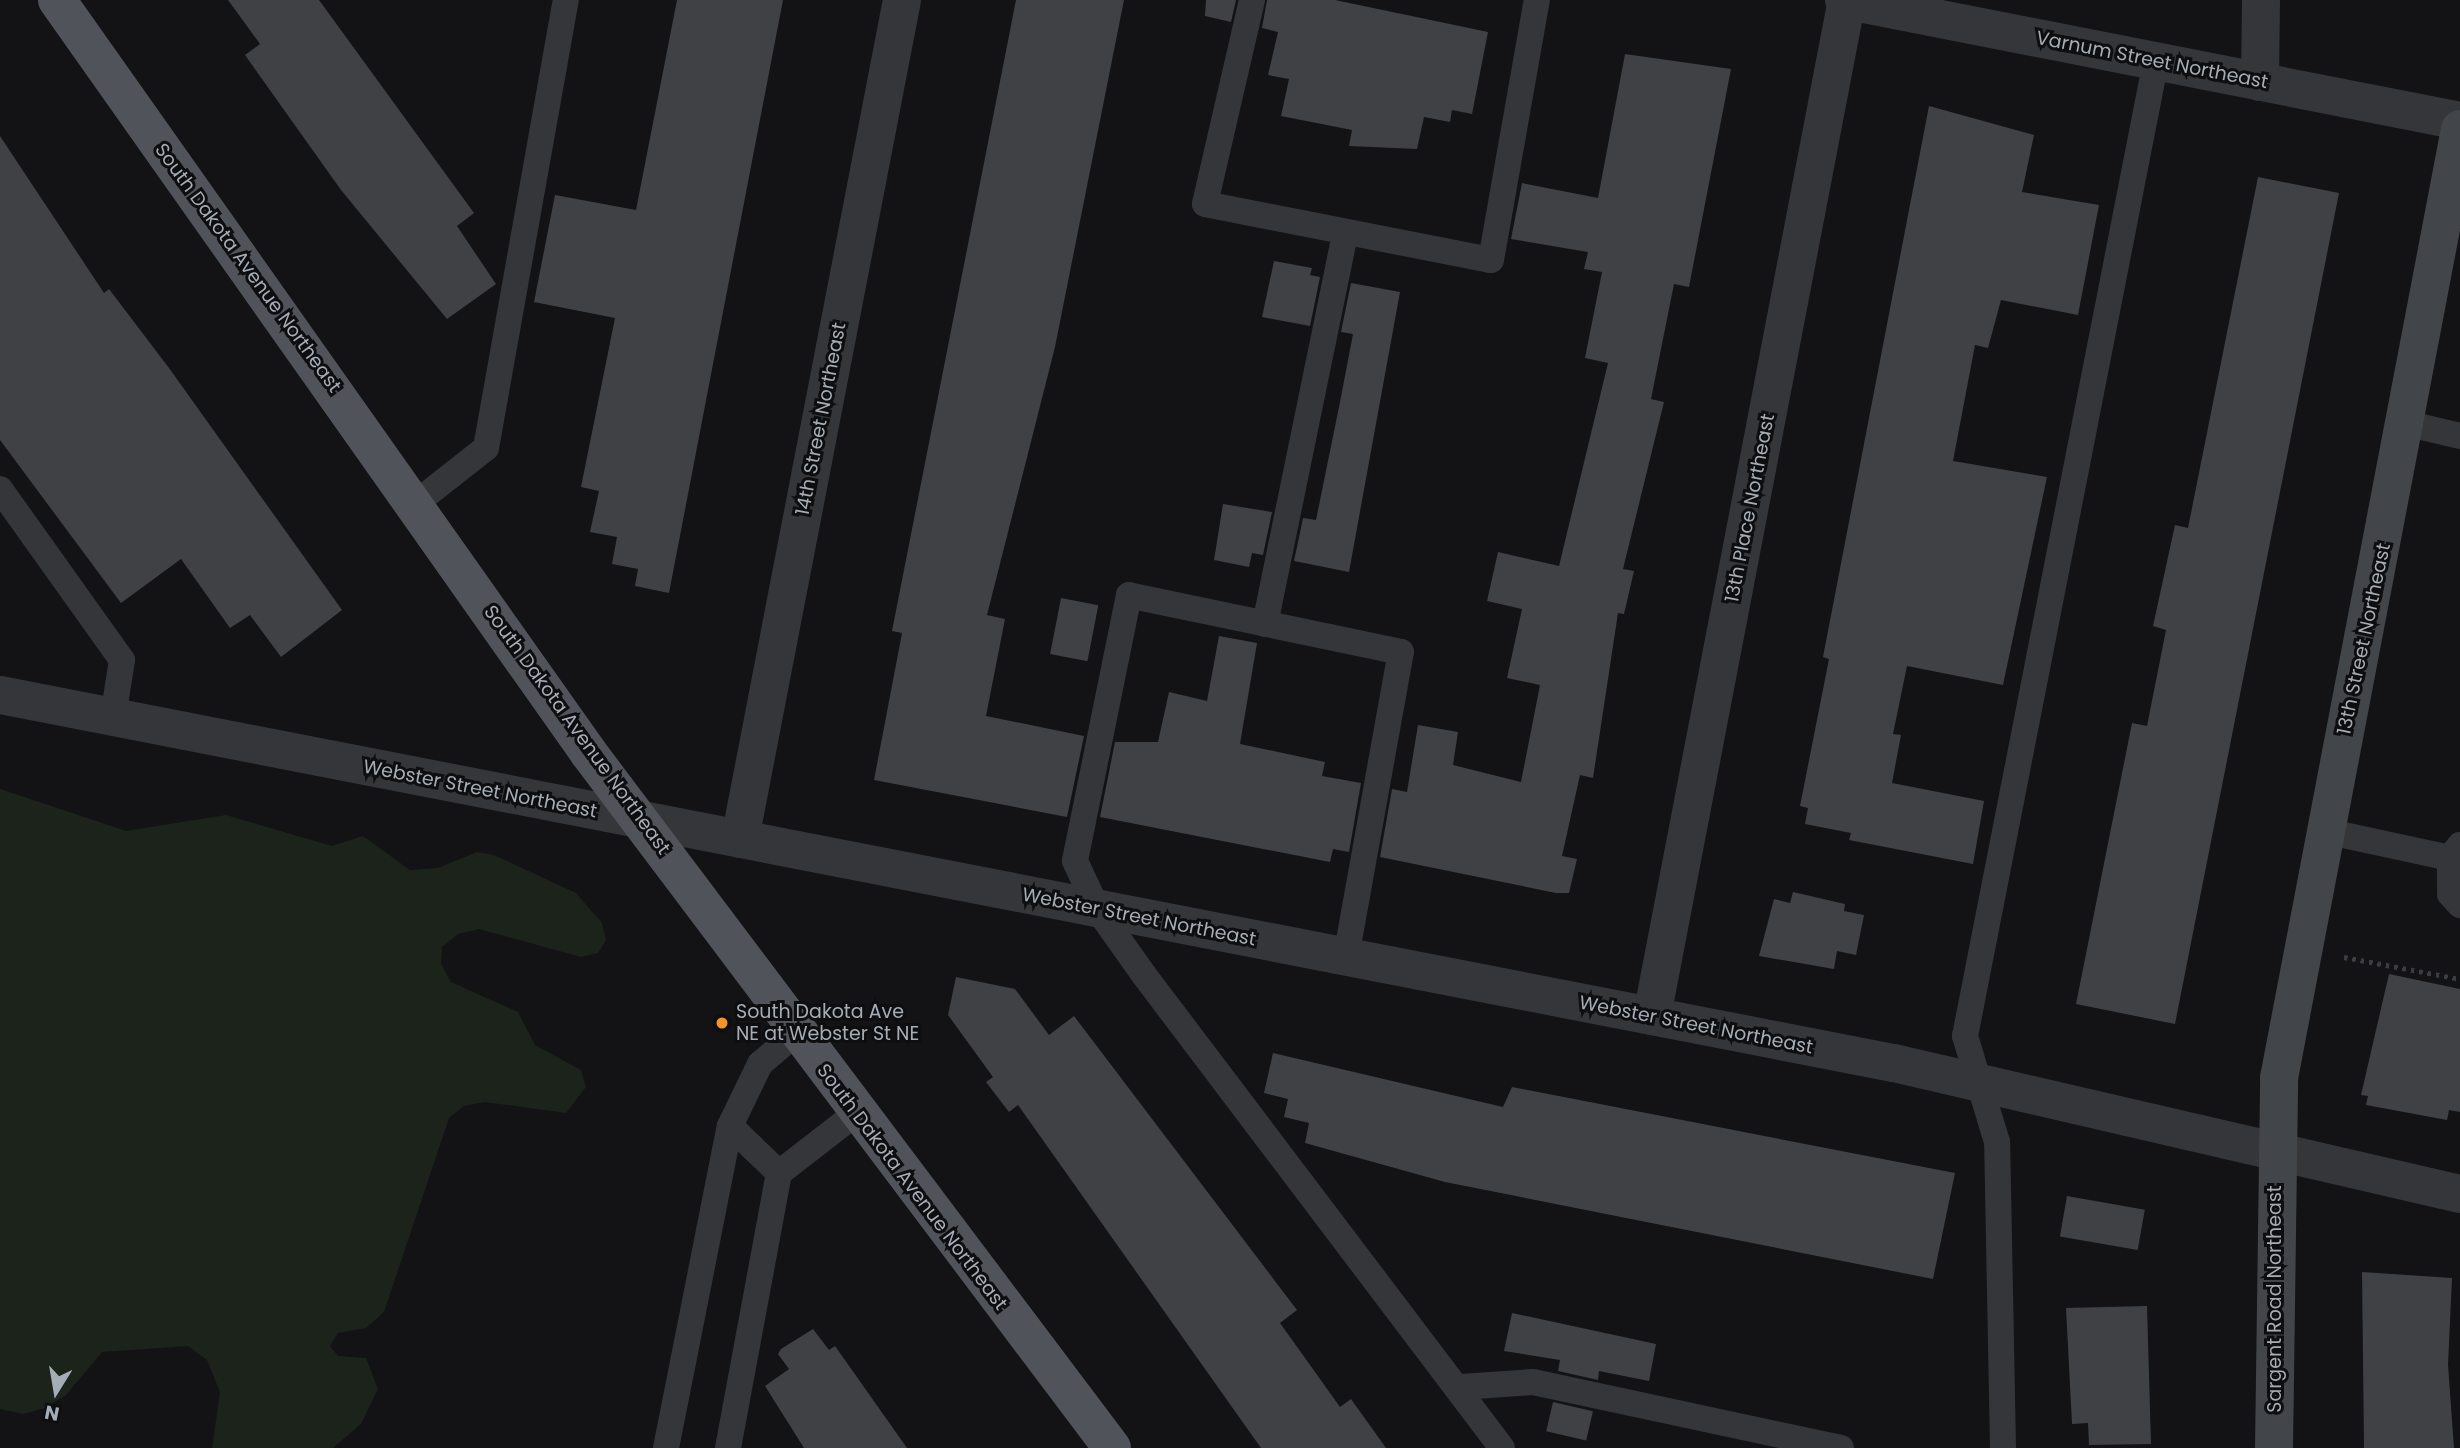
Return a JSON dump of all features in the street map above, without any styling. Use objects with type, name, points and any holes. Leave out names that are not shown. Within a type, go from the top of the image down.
[{"type":"main road","name":"South Dakota Avenue Northeast","points":[[57,0],[795,1034],[1112,1448]]},
{"type":"main road","name":"13th Street Northeast","points":[[2276,1150],[2279,1078],[2325,831],[2409,424],[2460,129]]},
{"type":"main road","name":"Sargent Road Northeast","points":[[2274,1448],[2276,1150]]},
{"type":"street","name":"14th Street Northeast","points":[[740,839],[902,0]]},
{"type":"street","name":"Varnum Street Northeast","points":[[1846,0],[2460,121]]},
{"type":"street","name":"13th Place Northeast","points":[[1652,1016],[1846,0]]},
{"type":"street","points":[[2260,82],[2261,0]]},
{"type":"street","name":"Webster Street Northeast","points":[[0,695],[1652,1016],[1980,1083],[2460,1194]]},
{"type":"lane","points":[[416,503],[486,448],[566,0]]},
{"type":"lane","points":[[1252,0],[1205,204],[1345,234],[1491,260],[1537,0]]},
{"type":"lane","points":[[2003,1448],[1997,1142],[1965,1036],[2156,61]]},
{"type":"lane","points":[[1265,624],[1345,234]]},
{"type":"lane","points":[[2409,424],[2460,436]]},
{"type":"lane","points":[[0,489],[122,660],[113,717]]},
{"type":"lane","points":[[1346,957],[1401,652],[1129,596],[1075,861],[1098,910],[1461,1387],[1502,1448]]},
{"type":"lane","points":[[2325,831],[2455,851],[2450,894],[2460,905]]},
{"type":"lane","points":[[666,1448],[730,1126],[760,1065],[795,1034]]},
{"type":"lane","points":[[727,1448],[779,1173],[856,1114]]},
{"type":"lane","points":[[730,1126],[779,1173]]},
{"type":"lane","points":[[1461,1387],[1533,1382],[1841,1448]]},
{"type":"path","points":[[2343,957],[2460,979]]},
{"type":"shaded area","points":[[0,789],[126,831],[226,815],[332,846],[363,836],[410,870],[438,868],[477,852],[494,855],[576,893],[602,923],[606,940],[598,953],[581,957],[479,929],[458,934],[442,947],[441,964],[451,982],[518,1012],[535,1045],[581,1070],[586,1087],[566,1113],[485,1102],[464,1106],[449,1118],[384,1312],[366,1328],[338,1333],[330,1346],[338,1356],[366,1358],[378,1389],[361,1424],[333,1448],[212,1448],[220,1392],[207,1360],[188,1346],[102,1352],[66,1395],[45,1408],[23,1414],[0,1409]]},
{"type":"building","points":[[228,0],[319,0],[474,213],[457,226],[496,284],[447,319],[341,190],[245,55],[260,44]]},
{"type":"building","points":[[677,0],[783,0],[669,593],[635,586],[638,569],[612,564],[617,537],[590,532],[599,491],[581,487],[615,318],[534,302],[555,195],[636,210]]},
{"type":"building","points":[[1016,0],[1124,0],[1055,347],[987,615],[1005,619],[986,716],[1084,736],[1067,817],[874,780],[902,633],[892,631]]},
{"type":"building","points":[[1206,0],[1236,0],[1231,22],[1205,16]]},
{"type":"building","points":[[1267,0],[1335,0],[1488,32],[1472,114],[1452,110],[1450,122],[1424,117],[1417,149],[1349,146],[1352,130],[1281,116],[1289,79],[1268,75],[1278,32],[1262,28]]},
{"type":"building","points":[[1625,54],[1731,69],[1689,287],[1674,284],[1651,399],[1664,402],[1623,569],[1634,571],[1624,614],[1618,613],[1593,778],[1580,775],[1562,856],[1577,859],[1569,893],[1556,893],[1380,857],[1392,789],[1407,792],[1418,725],[1458,732],[1453,765],[1521,782],[1540,685],[1507,678],[1522,609],[1487,601],[1498,552],[1559,566],[1608,363],[1585,358],[1602,272],[1584,269],[1588,252],[1511,239],[1522,183],[1598,198]]},
{"type":"building","points":[[1929,106],[2034,135],[2022,192],[2099,205],[2078,315],[2001,300],[1988,348],[1975,345],[1953,461],[2047,477],[2003,685],[1907,666],[1893,734],[1901,735],[1892,783],[1984,801],[1973,864],[1849,840],[1851,833],[1805,824],[1808,808],[1800,806],[1829,659],[1823,657]]},
{"type":"building","points":[[0,136],[104,293],[109,289],[169,368],[342,610],[281,657],[250,615],[230,628],[181,559],[121,603],[0,440]]},
{"type":"building","points":[[2258,177],[2339,193],[2175,1024],[2076,1004],[2132,723],[2147,726],[2166,630],[2153,626],[2175,525],[2188,528]]},
{"type":"building","points":[[1274,261],[1312,268],[1310,275],[1320,277],[1310,326],[1262,317]]},
{"type":"building","points":[[1351,283],[1400,292],[1349,572],[1294,561],[1303,518],[1316,520],[1353,334],[1341,332]]},
{"type":"building","points":[[1223,504],[1272,512],[1263,555],[1252,553],[1249,567],[1214,560]]},
{"type":"building","points":[[1061,598],[1098,605],[1087,661],[1050,654]]},
{"type":"building","points":[[1219,636],[1257,643],[1240,744],[1325,762],[1322,776],[1361,783],[1349,852],[1333,849],[1330,862],[1100,817],[1115,742],[1158,742],[1169,692],[1207,701]]},
{"type":"building","points":[[1793,892],[1845,904],[1844,911],[1864,915],[1856,955],[1837,951],[1834,969],[1759,956],[1774,899],[1790,903]]},
{"type":"building","points":[[2389,974],[2460,989],[2460,1112],[2449,1110],[2447,1120],[2366,1105],[2368,1096],[2361,1095]]},
{"type":"building","points":[[956,977],[1015,989],[1049,1035],[1074,1016],[1297,1310],[1280,1323],[1340,1407],[1351,1399],[1386,1448],[1261,1448],[1018,1105],[1009,1112],[986,1082],[993,1077],[948,1015]]},
{"type":"building","points":[[1273,1053],[1503,1107],[1512,1087],[1955,1173],[1933,1279],[1445,1182],[1305,1143],[1309,1123],[1284,1117],[1288,1099],[1264,1093]]},
{"type":"building","points":[[2067,1196],[2145,1210],[2138,1250],[2060,1236]]},
{"type":"building","points":[[2362,1272],[2452,1278],[2448,1365],[2454,1448],[2364,1448]]},
{"type":"building","points":[[2147,1306],[2151,1444],[2089,1445],[2088,1423],[2072,1424],[2066,1308]]},
{"type":"building","points":[[1512,1313],[1656,1344],[1649,1381],[1599,1371],[1598,1380],[1558,1371],[1560,1360],[1504,1351]]},
{"type":"building","points":[[813,1329],[829,1350],[835,1346],[907,1448],[804,1448],[765,1386],[789,1369],[778,1354],[781,1349]]},
{"type":"building","points":[[1553,1402],[1593,1411],[1586,1440],[1546,1431]]},
{"type":"place","name":"South Dakota Ave NE at Webster St NE","points":[[722,1023]]}]
